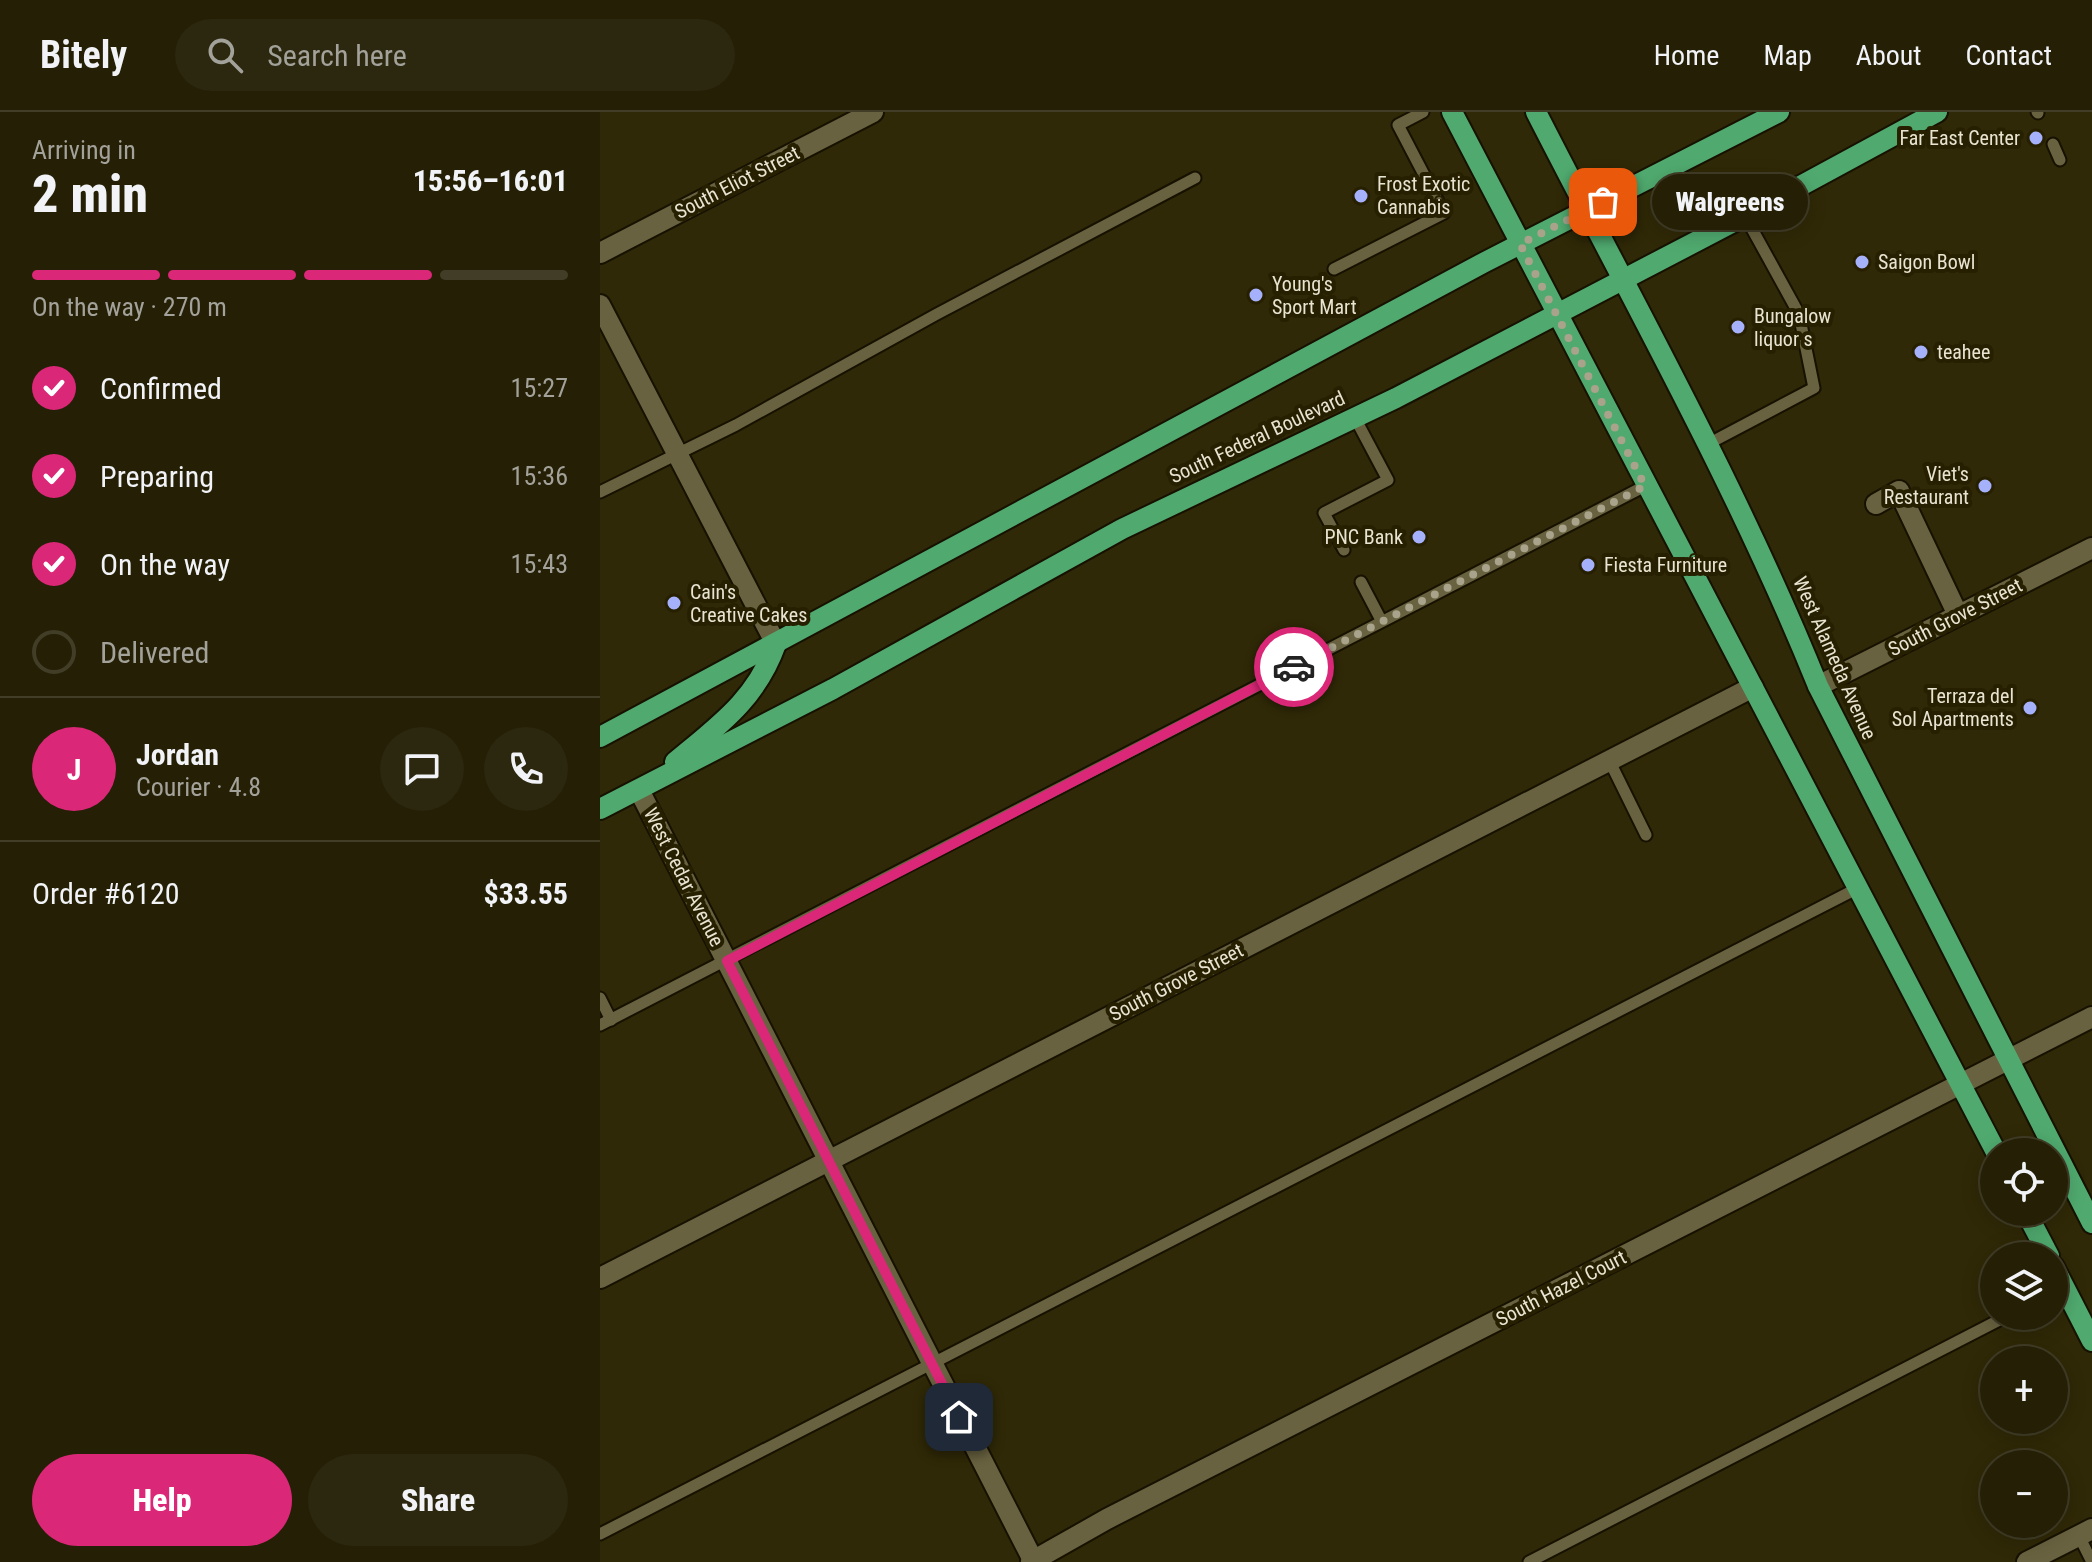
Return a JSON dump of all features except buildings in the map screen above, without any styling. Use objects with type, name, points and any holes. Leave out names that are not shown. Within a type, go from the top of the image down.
[{"type":"main road","points":[[1452,112],[1645,486],[1989,1138]]},
{"type":"main road","name":"West Alameda Avenue","points":[[1536,112],[1708,444],[1772,576],[1818,686],[2092,1223]]},
{"type":"main road","name":"South Federal Boulevard","points":[[600,737],[1520,244],[1779,112]]},
{"type":"main road","name":"South Federal Boulevard","points":[[600,809],[833,689],[1122,529],[1355,418],[1557,315],[1937,112]]},
{"type":"main road","points":[[641,788],[745,701],[762,677],[776,644]]},
{"type":"main road","points":[[2068,1303],[2092,1341]]},
{"type":"street","name":"South Eliot Street","points":[[600,253],[873,112]]},
{"type":"street","points":[[600,305],[776,644]]},
{"type":"street","points":[[1876,504],[1899,491],[1958,615]]},
{"type":"street","name":"South Grove Street","points":[[1818,686],[2092,548]]},
{"type":"street","name":"South Grove Street","points":[[600,1278],[1753,687]]},
{"type":"street","name":"West Cedar Avenue","points":[[641,788],[1033,1562]]},
{"type":"street","name":"South Hazel Court","points":[[1033,1562],[1107,1519],[2092,1017]]},
{"type":"street","points":[[2027,1562],[2086,1532]]},
{"type":"lane","points":[[1334,269],[1444,213],[1398,125],[1423,112]]},
{"type":"lane","points":[[2053,144],[2060,160]]},
{"type":"lane","points":[[600,492],[736,425],[937,314],[1195,178]]},
{"type":"lane","points":[[1708,444],[1814,388],[1799,314],[1745,216]]},
{"type":"lane","points":[[1344,550],[1324,513],[1388,480],[1355,418]]},
{"type":"lane","points":[[600,998],[606,1023],[1645,486]]},
{"type":"lane","points":[[1361,582],[1381,620]]},
{"type":"lane","points":[[1609,760],[1646,835]]},
{"type":"lane","points":[[600,1534],[1858,888]]},
{"type":"lane","points":[[1529,1562],[1980,1330]]},
{"type":"lane","points":[[2086,1532],[2092,1562]]},
{"type":"way so far","points":[[1294,667],[1645,486],[1520,244],[1603,202]]},
{"type":"place","name":"Far East Center","points":[[2036,138]]},
{"type":"place","name":"Frost Exotic Cannabis","points":[[1361,196]]},
{"type":"place","name":"Walgreens","points":[[1603,202]]},
{"type":"place","name":"Saigon Bowl","points":[[1862,262]]},
{"type":"place","name":"Young's Sport Mart","points":[[1256,295]]},
{"type":"place","name":"Bungalow liquor s","points":[[1738,327]]},
{"type":"place","name":"teahee","points":[[1921,352]]},
{"type":"place","name":"Viet's Restaurant","points":[[1985,486]]},
{"type":"place","name":"PNC Bank","points":[[1419,537]]},
{"type":"place","name":"Fiesta Furniture","points":[[1588,565]]},
{"type":"place","name":"Cain's Creative Cakes","points":[[674,603]]},
{"type":"place","name":"Terraza del Sol Apartments","points":[[2030,708]]},
{"type":"route","points":[[959,1417],[727,961],[1294,667]]}]
